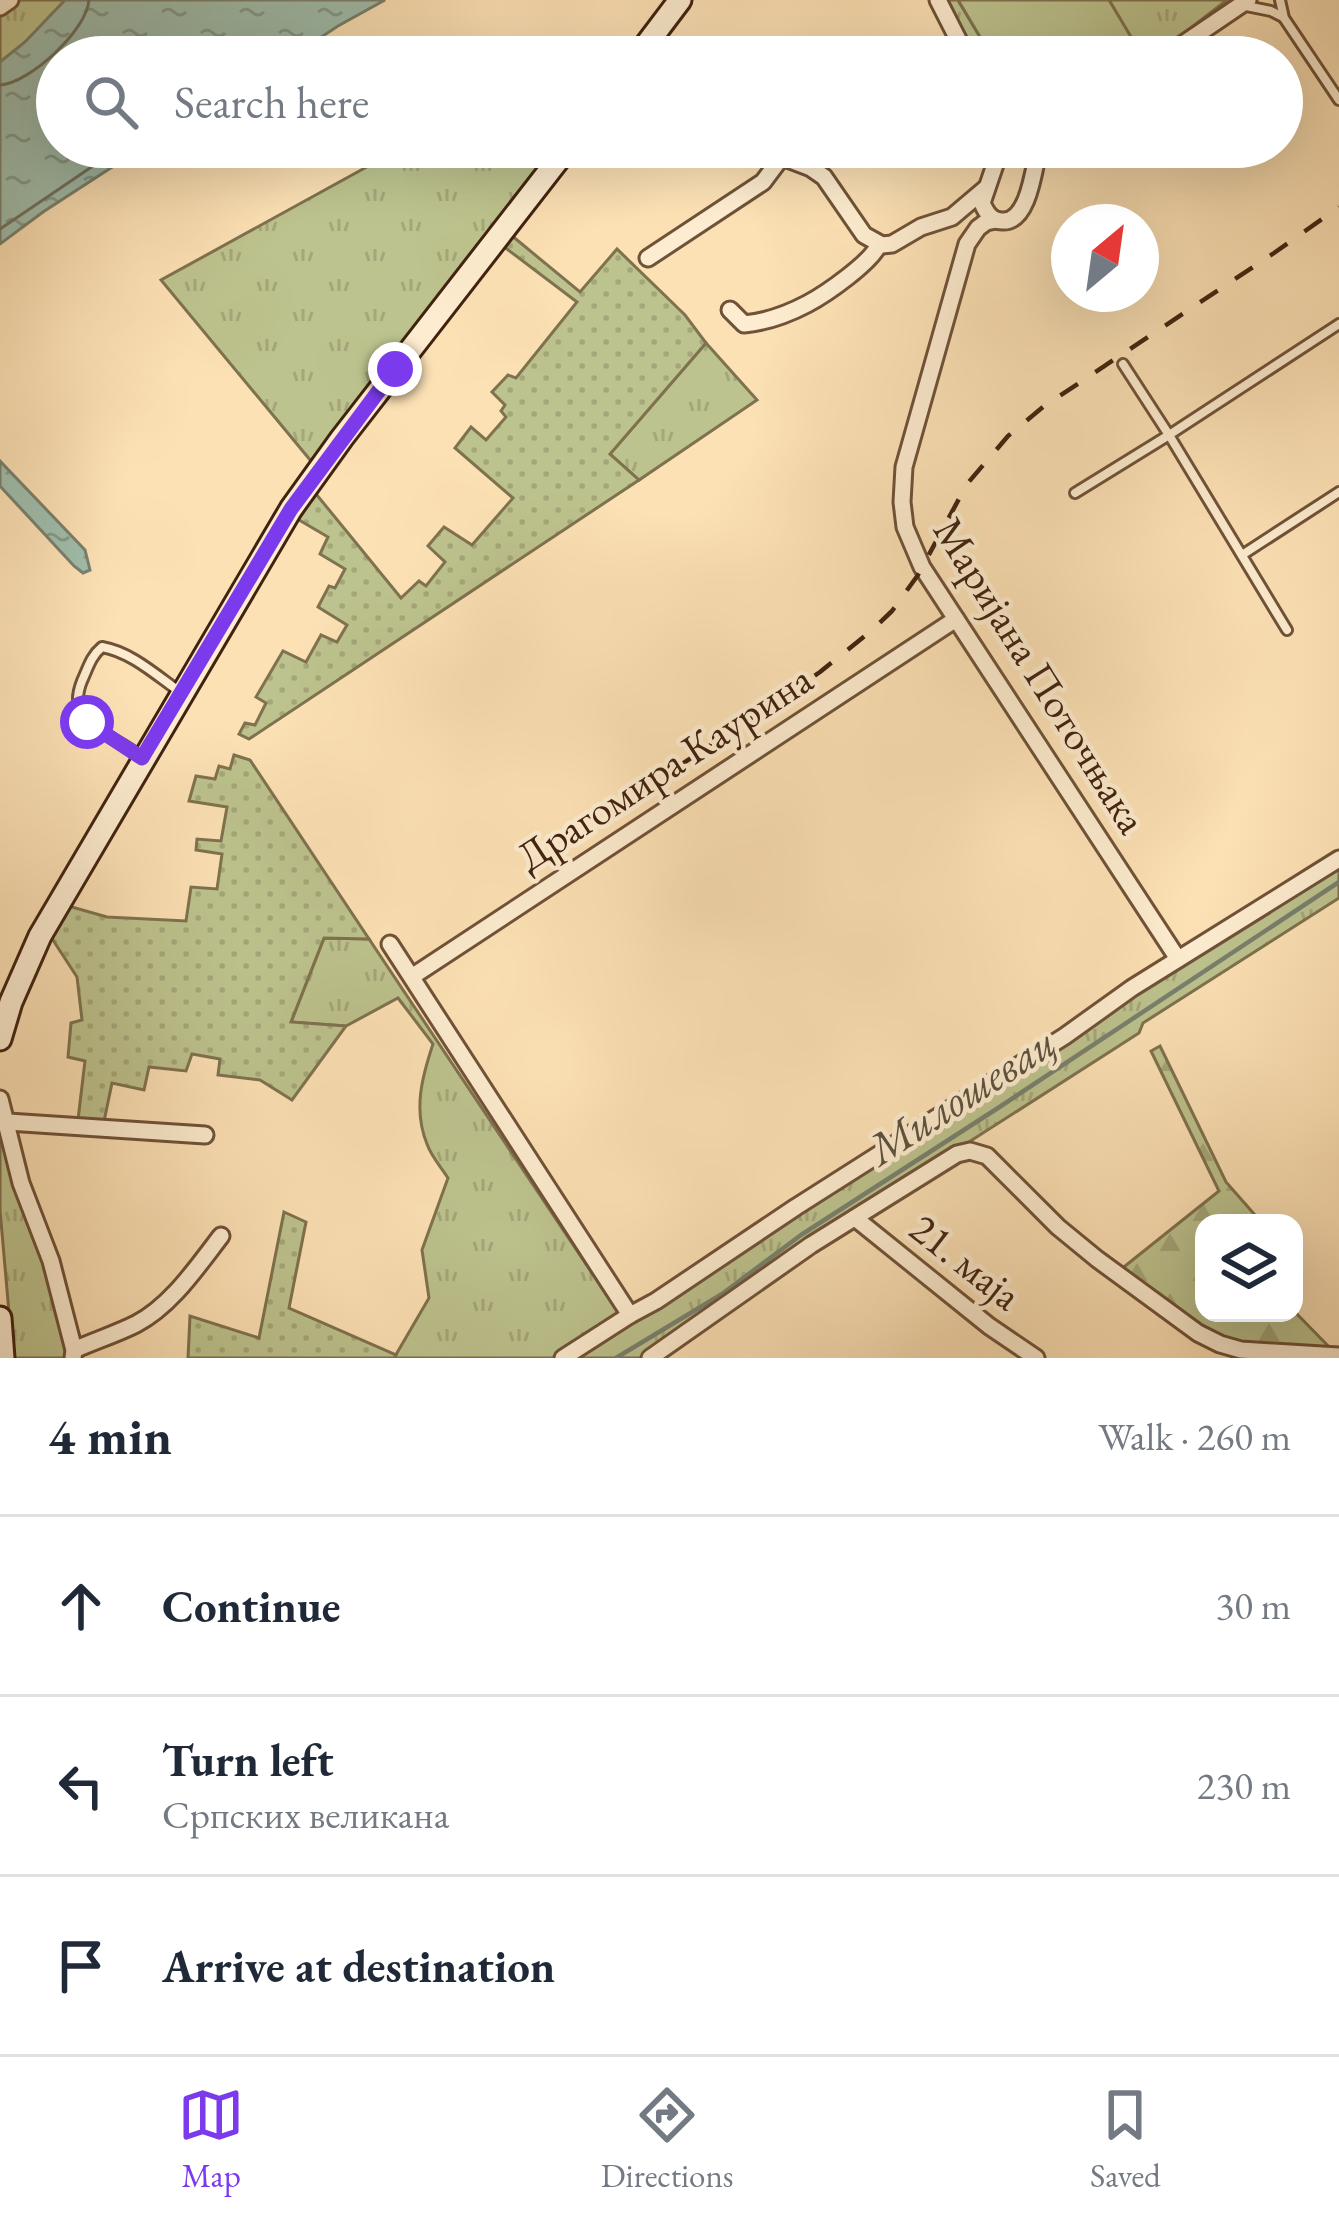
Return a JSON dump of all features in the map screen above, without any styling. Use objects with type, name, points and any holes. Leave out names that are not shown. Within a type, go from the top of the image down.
[{"type":"main road","points":[[653,36],[680,0]]},
{"type":"main road","points":[[0,1039],[40,936],[270,542],[318,471],[552,168]]},
{"type":"main road","points":[[0,1318],[3,1358]]},
{"type":"street","points":[[0,7],[10,0]]},
{"type":"street","points":[[938,0],[956,36]]},
{"type":"street","points":[[1195,36],[1244,3]]},
{"type":"street","points":[[648,258],[764,182],[774,168]]},
{"type":"street","points":[[811,168],[824,177],[854,224],[879,244],[892,244],[921,227],[952,217],[985,189]]},
{"type":"street","points":[[993,168],[982,203],[996,220]]},
{"type":"street","name":"Маријана Поточњака","points":[[1034,168],[1024,208],[1011,220],[986,222],[968,244],[904,467],[905,527],[922,567],[1178,959]]},
{"type":"street","points":[[730,310],[744,324],[808,304],[871,257],[879,244]]},
{"type":"street","name":"Драгомира Каурина","points":[[412,976],[956,619]]},
{"type":"street","points":[[563,1358],[1339,859]]},
{"type":"street","points":[[390,944],[629,1315]]},
{"type":"street","points":[[0,1099],[21,1184],[51,1261],[74,1354],[137,1324],[171,1299],[221,1236]]},
{"type":"street","points":[[8,1122],[205,1135]]},
{"type":"street","points":[[650,1358],[812,1245],[957,1154],[970,1151],[987,1156],[1070,1238],[1198,1333],[1241,1350],[1339,1356]]},
{"type":"street","name":"21. маја","points":[[855,1218],[1036,1358]]},
{"type":"lane","points":[[1280,0],[1284,18],[1296,36]]},
{"type":"lane","points":[[1244,3],[1284,18]]},
{"type":"lane","points":[[1303,46],[1339,100]]},
{"type":"lane","points":[[1075,493],[1339,324]]},
{"type":"lane","points":[[1123,364],[1287,630]]},
{"type":"lane","points":[[1242,555],[1339,492]]},
{"type":"lane","points":[[142,758],[87,722],[76,708],[92,657],[102,647],[112,648],[181,692]]},
{"type":"green space","points":[[19,0],[67,0],[52,21],[0,63],[0,14]]},
{"type":"green space","points":[[944,0],[958,0],[979,36],[962,36]]},
{"type":"green space","points":[[958,0],[1109,0],[1130,36],[979,36]]},
{"type":"green space","points":[[1109,0],[1227,0],[1180,36],[1130,36]]},
{"type":"green space","points":[[365,168],[538,168],[311,461],[161,280]]},
{"type":"green space","points":[[511,235],[580,292],[617,249],[685,315],[706,343],[610,454],[639,480],[249,739],[239,734],[245,723],[255,725],[266,703],[256,697],[283,651],[306,662],[321,635],[337,642],[347,625],[318,607],[345,569],[320,554],[328,537],[294,517],[312,489],[401,598],[419,581],[426,586],[445,562],[428,546],[444,527],[472,545],[513,498],[455,448],[471,427],[486,440],[506,417],[501,411],[505,405],[492,392],[508,375],[516,378],[577,302],[503,246]]},
{"type":"green space","points":[[706,343],[757,400],[639,480],[610,454]]},
{"type":"green space","points":[[234,755],[250,760],[369,939],[324,938],[291,1022],[346,1026],[292,1100],[260,1080],[218,1075],[220,1059],[192,1054],[186,1071],[149,1067],[144,1090],[112,1083],[102,1131],[77,1128],[85,1061],[68,1057],[71,1023],[82,1020],[77,977],[49,934],[65,905],[107,917],[186,921],[191,887],[217,889],[222,854],[196,850],[197,839],[221,841],[227,807],[189,801],[196,776],[215,779],[219,766],[230,769]]},
{"type":"green space","points":[[1339,861],[1339,898],[640,1358],[569,1358]]},
{"type":"green space","points":[[324,938],[369,939],[620,1315],[555,1358],[394,1358],[429,1298],[422,1250],[448,1178],[429,1148],[420,1119],[433,1044],[398,998],[346,1026],[291,1022]]},
{"type":"green space","points":[[1160,1046],[1226,1182],[1254,1214],[1195,1214],[1195,1322],[1303,1320],[1337,1355],[1256,1348],[1204,1334],[1120,1270],[1219,1191],[1151,1051]]},
{"type":"green space","points":[[0,1117],[48,1267],[68,1358],[13,1358],[0,1210]]},
{"type":"green space","points":[[284,1212],[306,1222],[289,1308],[396,1355],[394,1358],[188,1358],[190,1316],[259,1338]]},
{"type":"water","points":[[65,0],[385,0],[323,36],[36,36],[36,168],[111,168],[0,244],[0,62]]},
{"type":"water","points":[[0,461],[85,550],[90,570],[83,573],[74,566],[0,486]]},
{"type":"waterway","name":"Милошевац","points":[[616,1358],[722,1294],[801,1235],[1339,882]]},
{"type":"railway","points":[[640,792],[820,672],[892,611],[918,575],[967,484],[1008,436],[1043,407],[1339,207]]},
{"type":"route","points":[[87,722],[142,758],[291,509],[395,369]]}]
